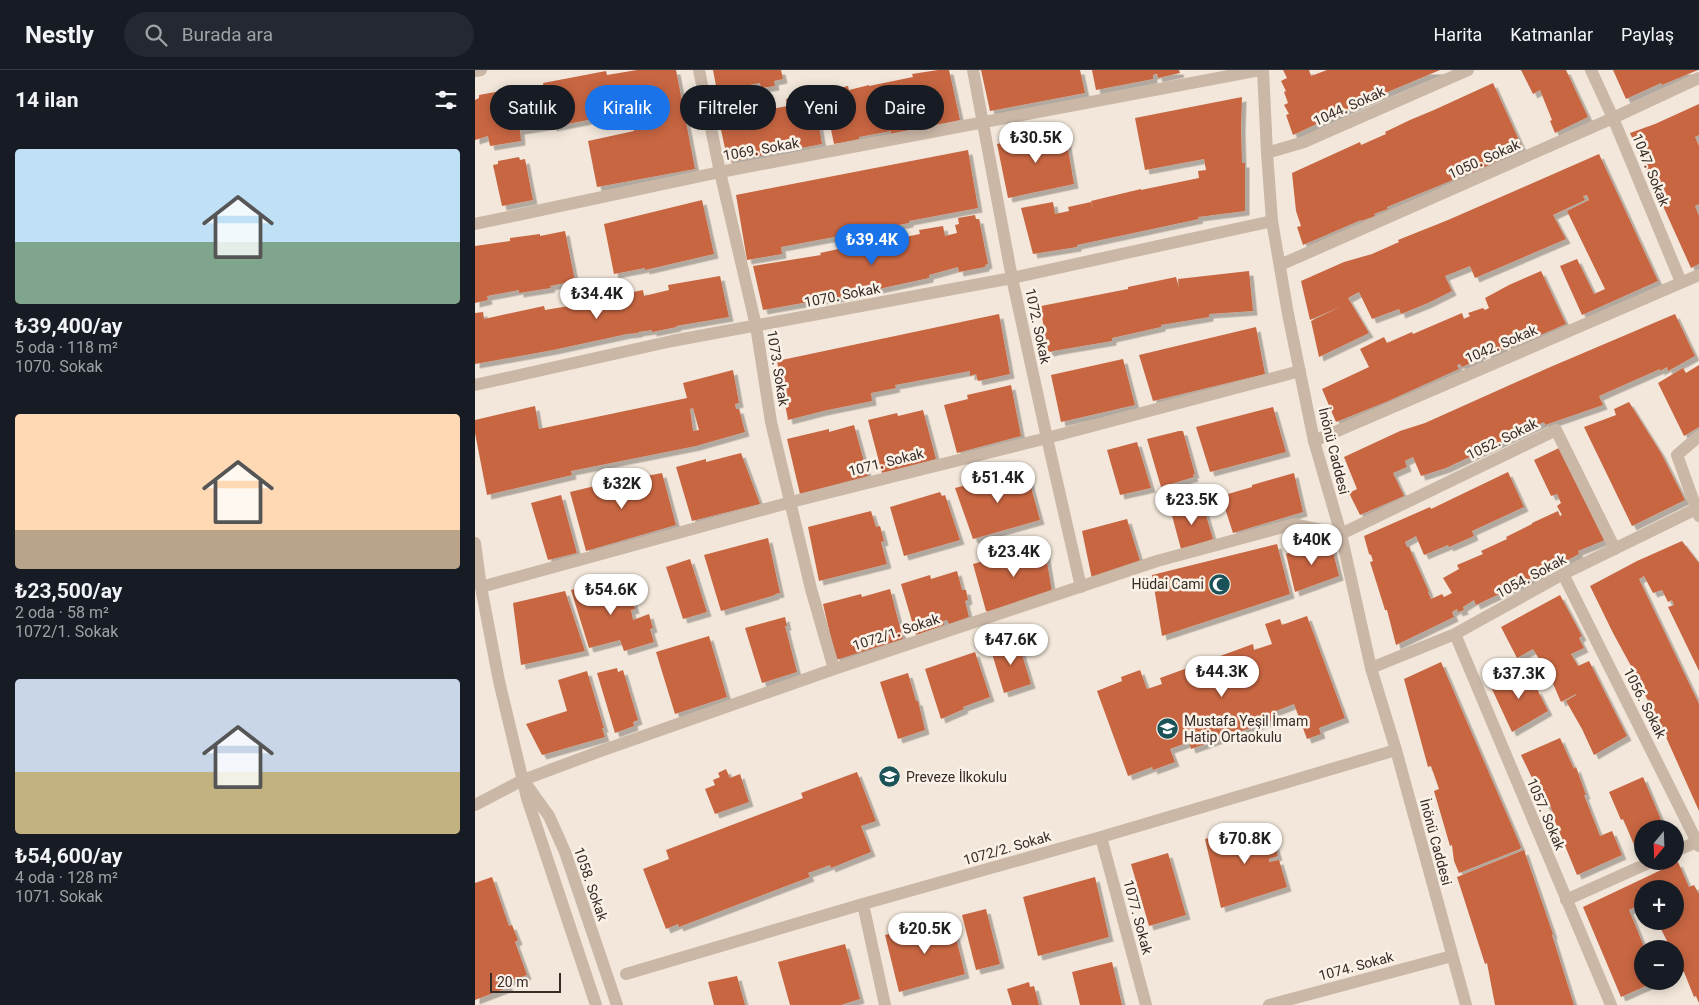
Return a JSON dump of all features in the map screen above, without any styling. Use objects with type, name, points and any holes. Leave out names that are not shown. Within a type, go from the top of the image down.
[{"type":"street","points":[[475,71],[481,70]]},
{"type":"street","name":"1073. Sokak","points":[[699,70],[720,172],[756,326],[771,422],[811,589],[835,669]]},
{"type":"street","name":"1072. Sokak","points":[[973,70],[1012,278],[1081,587]]},
{"type":"street","name":"1069. Sokak","points":[[475,224],[720,172],[1259,70]]},
{"type":"street","name":"İnönü Caddesi","points":[[1263,70],[1272,221],[1314,441],[1341,534],[1371,668],[1396,750],[1466,1005]]},
{"type":"street","name":"1044. Sokak","points":[[1267,153],[1304,142],[1468,70]]},
{"type":"street","name":"1047. Sokak","points":[[1591,70],[1681,282]]},
{"type":"street","name":"1050. Sokak","points":[[1280,265],[1699,78]]},
{"type":"street","name":"1070. Sokak","points":[[475,385],[672,341],[1012,278],[1272,221]]},
{"type":"street","name":"1042. Sokak","points":[[1314,441],[1699,275]]},
{"type":"street","name":"1071. Sokak","points":[[481,587],[791,502],[1047,438],[1300,370]]},
{"type":"street","name":"1052. Sokak","points":[[1341,534],[1556,430],[1615,549]]},
{"type":"street","points":[[1698,512],[1677,455],[1699,436]]},
{"type":"street","name":"1054. Sokak","points":[[1371,668],[1455,634],[1563,574],[1698,512]]},
{"type":"street","name":"1072/1. Sokak","points":[[475,805],[523,780],[598,752],[835,669],[1157,561],[1294,524],[1341,534]]},
{"type":"street","name":"1058. Sokak","points":[[475,543],[481,587],[499,681],[527,798],[596,1005]]},
{"type":"street","name":"1056. Sokak","points":[[1563,574],[1698,844]]},
{"type":"street","name":"1057. Sokak","points":[[1455,634],[1611,1005]]},
{"type":"street","name":"1072/2. Sokak","points":[[626,974],[863,904],[1101,838],[1396,750]]},
{"type":"street","name":"1058. Sokak","points":[[523,780],[549,816],[565,852],[617,1005]]},
{"type":"street","name":"1077. Sokak","points":[[1101,838],[1146,1005]]},
{"type":"street","points":[[1684,849],[1698,844]]},
{"type":"street","points":[[1566,900],[1634,870]]},
{"type":"street","points":[[863,904],[885,1005]]},
{"type":"street","name":"1074. Sokak","points":[[1269,1005],[1452,956]]},
{"type":"street","points":[[590,987],[607,980]]},
{"type":"building","points":[[637,70],[676,70],[680,91],[680,130],[688,130],[695,169],[597,187],[588,141],[634,130],[670,130],[670,85],[585,85],[585,121],[575,123],[575,85],[543,85],[543,83],[606,71],[607,75]]},
{"type":"building","points":[[713,70],[781,70],[783,79],[774,81],[775,85],[760,85],[760,83],[749,85],[716,85]]},
{"type":"building","points":[[949,70],[960,120],[944,123],[944,85],[874,85],[913,77],[912,74]]},
{"type":"building","points":[[981,70],[1080,70],[1085,93],[990,111]]},
{"type":"building","points":[[1092,70],[1179,70],[1180,73],[1158,78],[1157,74],[1153,75],[1153,79],[1096,90]]},
{"type":"building","points":[[1283,70],[1309,70],[1311,76],[1327,70],[1440,70],[1293,135],[1286,115],[1289,114],[1284,105],[1288,103],[1284,92],[1286,91],[1281,81],[1287,78]]},
{"type":"building","points":[[1521,70],[1566,70],[1588,117],[1555,133],[1540,90],[1533,94]]},
{"type":"building","points":[[1613,70],[1698,70],[1662,85],[1661,83],[1626,99]]},
{"type":"building","points":[[1493,83],[1523,149],[1487,166],[1387,207],[1388,209],[1374,214],[1375,216],[1361,220],[1303,245],[1297,227],[1301,226],[1296,211],[1292,173],[1360,142],[1361,145],[1386,134],[1385,132],[1410,120]]},
{"type":"building","points":[[866,86],[866,130],[911,130],[891,134],[891,131],[834,144],[831,130],[856,130],[856,88]]},
{"type":"building","points":[[490,93],[490,130],[520,130],[521,141],[490,146],[488,136],[475,140],[475,100],[479,98],[479,95]]},
{"type":"building","points":[[1242,97],[1241,128],[1242,163],[1245,163],[1245,211],[1198,217],[1199,219],[1077,245],[1077,247],[1033,254],[1021,208],[1053,202],[1055,214],[1069,211],[1068,207],[1091,202],[1094,211],[1091,201],[1199,178],[1198,171],[1206,170],[1204,159],[1145,170],[1135,118]]},
{"type":"building","points":[[1699,104],[1699,135],[1695,137],[1699,146],[1699,204],[1695,206],[1699,216],[1699,264],[1691,268],[1630,133]]},
{"type":"building","points":[[786,106],[786,130],[820,130],[822,144],[728,162],[721,130],[776,130],[776,108]]},
{"type":"building","points":[[1065,132],[1074,184],[1008,198],[997,144]]},
{"type":"building","points":[[968,150],[978,208],[781,247],[782,254],[747,260],[736,195]]},
{"type":"building","points":[[1599,154],[1658,281],[1582,315],[1560,266],[1577,259],[1594,294],[1605,289],[1567,211],[1589,200],[1587,195],[1583,196],[1585,200],[1553,215],[1566,239],[1475,278],[1470,266],[1445,276],[1452,291],[1428,303],[1401,314],[1399,309],[1372,319],[1359,292],[1348,298],[1369,333],[1319,357],[1311,321],[1342,306],[1310,320],[1301,281],[1344,262],[1372,254],[1399,242],[1398,240]]},
{"type":"building","points":[[519,157],[520,160],[525,159],[533,200],[502,206],[493,165],[498,164],[498,161]]},
{"type":"building","points":[[702,200],[714,254],[645,270],[645,268],[614,274],[604,224]]},
{"type":"building","points":[[975,215],[976,219],[979,219],[988,264],[985,267],[959,272],[958,267],[929,275],[929,278],[832,299],[763,310],[753,266],[821,255],[820,253],[894,237],[895,239],[920,234],[919,230],[943,226],[945,236],[957,233],[955,225],[959,224],[958,218]]},
{"type":"building","points":[[565,231],[575,281],[550,286],[551,288],[519,293],[519,290],[487,296],[488,300],[475,303],[475,246],[510,241],[510,238],[540,234],[540,236]]},
{"type":"building","points":[[1249,271],[1253,311],[1209,314],[1209,317],[1161,325],[1161,327],[1112,338],[1112,341],[1048,351],[1040,314],[1039,307],[1041,306],[1128,289],[1128,287],[1176,277],[1179,288],[1178,279]]},
{"type":"building","points":[[1541,271],[1566,324],[1508,349],[1506,344],[1503,346],[1504,349],[1488,356],[1486,352],[1479,356],[1480,359],[1462,367],[1460,364],[1457,365],[1459,369],[1336,422],[1322,389],[1369,367],[1360,349],[1384,337],[1387,343],[1462,313],[1464,319],[1470,316],[1468,313],[1483,308],[1485,310],[1489,308],[1485,298]]},
{"type":"building","points":[[720,276],[729,317],[652,332],[652,330],[627,334],[475,364],[475,313],[483,312],[484,319],[544,306],[545,310],[569,306],[643,290],[644,296],[669,290],[668,285]]},
{"type":"building","points":[[999,314],[1010,374],[978,381],[976,374],[970,376],[970,371],[895,385],[896,388],[871,393],[872,401],[788,420],[777,361]]},
{"type":"building","points":[[1675,314],[1695,356],[1668,371],[1667,367],[1660,371],[1660,369],[1599,396],[1603,405],[1545,425],[1544,422],[1446,468],[1421,476],[1413,457],[1405,461],[1407,467],[1393,473],[1404,496],[1360,515],[1349,493],[1357,489],[1344,457],[1400,431],[1425,423]]},
{"type":"building","points":[[1256,327],[1265,374],[1153,401],[1139,355]]},
{"type":"building","points":[[1123,359],[1135,405],[1061,422],[1051,375]]},
{"type":"building","points":[[1699,365],[1699,427],[1684,436],[1658,383],[1683,368],[1686,373]]},
{"type":"building","points":[[733,370],[739,403],[735,404],[736,409],[739,409],[745,432],[696,446],[571,471],[572,475],[487,495],[475,433],[475,420],[535,406],[539,429],[687,398],[683,383]],"holes":[[[693,408],[699,430],[693,431],[690,409]]]},
{"type":"building","points":[[1011,385],[1021,436],[957,453],[944,405],[968,399],[967,395]]},
{"type":"building","points":[[1629,402],[1661,453],[1685,500],[1632,526],[1584,427],[1616,415],[1614,409]]},
{"type":"building","points":[[1273,407],[1286,452],[1210,472],[1196,427]]},
{"type":"building","points":[[923,410],[936,459],[882,473],[868,420],[897,413],[898,416]]},
{"type":"building","points":[[854,425],[868,476],[800,494],[787,439],[829,429],[829,432]]},
{"type":"building","points":[[1183,431],[1195,474],[1193,474],[1194,477],[1161,487],[1147,439]]},
{"type":"building","points":[[1137,442],[1151,488],[1120,495],[1107,450]]},
{"type":"building","points":[[1561,447],[1605,540],[1578,551],[1579,554],[1540,575],[1476,605],[1474,600],[1463,607],[1464,610],[1458,612],[1457,609],[1452,612],[1454,617],[1396,645],[1387,610],[1385,610],[1370,562],[1373,561],[1364,536],[1430,507],[1431,509],[1508,472],[1524,507],[1472,531],[1474,536],[1424,555],[1416,536],[1405,542],[1407,547],[1409,547],[1431,599],[1442,594],[1444,597],[1452,593],[1443,578],[1459,569],[1457,565],[1483,554],[1481,551],[1507,539],[1506,537],[1532,523],[1558,511],[1560,516],[1562,515],[1557,506],[1561,503],[1557,494],[1551,496],[1534,460]]},
{"type":"building","points":[[741,453],[760,504],[692,521],[676,467],[706,459],[706,462]]},
{"type":"building","points":[[1026,469],[1040,520],[973,539],[955,488]]},
{"type":"building","points":[[662,473],[676,525],[586,551],[570,492],[636,476],[636,478]]},
{"type":"building","points":[[1294,473],[1303,512],[1233,533],[1221,496]]},
{"type":"building","points":[[940,492],[942,496],[945,495],[960,540],[904,556],[890,507]]},
{"type":"building","points":[[561,495],[577,553],[548,560],[531,503]]},
{"type":"building","points":[[1202,502],[1213,539],[1181,549],[1171,512]]},
{"type":"building","points":[[871,511],[876,527],[880,526],[884,541],[881,542],[887,564],[819,581],[808,527]]},
{"type":"building","points":[[1127,519],[1141,564],[1092,579],[1082,531]]},
{"type":"building","points":[[768,538],[780,593],[721,611],[704,555]]},
{"type":"building","points":[[1330,540],[1339,576],[1295,592],[1286,554]]},
{"type":"building","points":[[1682,541],[1699,563],[1699,671],[1668,607],[1674,605],[1672,600],[1668,602],[1662,590],[1653,593],[1644,576],[1639,579],[1699,704],[1699,811],[1657,717],[1590,586],[1637,561]]},
{"type":"building","points":[[1044,544],[1052,592],[988,612],[986,611],[973,564]]},
{"type":"building","name":"Hüdai Cami","points":[[1277,544],[1290,594],[1162,636],[1152,575]]},
{"type":"building","points":[[690,559],[707,612],[683,619],[666,567]]},
{"type":"building","points":[[957,571],[962,590],[966,590],[968,600],[965,601],[969,617],[949,624],[947,620],[943,621],[944,625],[916,635],[901,584],[930,575],[931,579]]},
{"type":"building","points":[[626,579],[635,609],[631,610],[633,620],[649,614],[653,628],[650,629],[654,642],[624,651],[620,640],[589,648],[571,590],[602,581],[603,584]]},
{"type":"building","points":[[890,589],[903,639],[836,660],[823,604],[861,594],[862,597]]},
{"type":"building","points":[[565,591],[585,651],[521,665],[513,603]]},
{"type":"building","points":[[1560,595],[1582,636],[1579,638],[1584,648],[1571,654],[1578,666],[1589,661],[1627,736],[1594,755],[1566,701],[1576,694],[1561,702],[1540,658],[1533,649],[1517,658],[1501,627]]},
{"type":"building","points":[[1307,616],[1345,718],[1319,728],[1321,734],[1307,739],[1294,704],[1276,711],[1278,718],[1191,749],[1189,742],[1170,749],[1175,762],[1153,770],[1152,767],[1128,776],[1097,691],[1122,681],[1121,677],[1140,670],[1147,689],[1162,684],[1160,678],[1253,644],[1254,650],[1272,644],[1265,624],[1280,619],[1282,625]]},
{"type":"building","points":[[785,617],[787,626],[785,626],[797,672],[762,683],[745,628]]},
{"type":"building","points":[[709,636],[727,697],[675,714],[656,652]]},
{"type":"building","points":[[1017,638],[1031,684],[1004,693],[990,647]]},
{"type":"building","points":[[975,652],[990,697],[963,707],[964,709],[941,719],[925,669]]},
{"type":"building","points":[[1441,662],[1521,847],[1459,873],[1434,791],[1439,789],[1431,766],[1428,767],[1404,679]]},
{"type":"building","points":[[617,668],[618,672],[623,670],[638,720],[633,722],[634,726],[615,733],[597,673]]},
{"type":"building","points":[[1524,668],[1535,691],[1537,689],[1548,711],[1512,732],[1491,687]]},
{"type":"building","points":[[587,671],[605,737],[542,755],[526,724],[567,711],[558,680]]},
{"type":"building","points":[[908,673],[916,701],[918,701],[925,730],[898,739],[880,682]]},
{"type":"building","points":[[1560,738],[1574,769],[1576,767],[1586,795],[1584,795],[1600,836],[1612,831],[1622,855],[1577,875],[1550,805],[1546,807],[1521,755]]},
{"type":"building","points":[[726,769],[730,778],[740,774],[749,802],[715,814],[705,789],[715,785],[713,780],[720,777],[718,773]]},
{"type":"building","points":[[857,772],[876,821],[861,826],[871,852],[831,868],[830,865],[808,873],[810,877],[679,927],[678,924],[666,929],[643,869],[669,859],[666,850],[803,798],[801,793]]},
{"type":"building","points":[[1643,777],[1661,820],[1634,820],[1634,845],[1609,792]]},
{"type":"building","points":[[1268,825],[1278,856],[1269,859],[1269,862],[1279,860],[1287,887],[1221,908],[1205,839],[1236,831],[1237,834]]},
{"type":"building","points":[[1524,850],[1553,934],[1574,1005],[1495,1005],[1487,963],[1485,964],[1457,877]]},
{"type":"building","points":[[1168,853],[1186,915],[1149,926],[1131,864]]},
{"type":"building","points":[[1661,870],[1682,870],[1689,887],[1694,885],[1699,894],[1699,1003],[1696,996],[1694,997],[1684,972],[1684,940],[1666,940],[1662,930],[1684,930],[1684,880],[1640,880]]},
{"type":"building","points":[[492,877],[509,926],[512,925],[518,940],[515,942],[527,975],[506,982],[509,987],[475,1000],[475,883]]},
{"type":"building","points":[[1095,877],[1109,937],[1038,956],[1023,897]]},
{"type":"building","points":[[1634,883],[1634,908],[1629,910],[1634,922],[1634,930],[1637,930],[1641,940],[1634,940],[1634,990],[1637,990],[1621,997],[1583,907]]},
{"type":"building","points":[[986,909],[1000,964],[976,970],[962,915]]},
{"type":"building","points":[[951,918],[965,974],[899,992],[885,935]]},
{"type":"building","points":[[845,944],[860,999],[841,1005],[790,1005],[778,962]]},
{"type":"building","points":[[1112,962],[1122,1005],[1080,1005],[1072,972]]},
{"type":"building","points":[[737,976],[745,1005],[714,1005],[708,982]]},
{"type":"building","points":[[1029,982],[1030,987],[1034,986],[1039,1005],[1012,1005],[1007,989]]},
{"type":"place","name":"Hüdai Cami","points":[[1220,584]]},
{"type":"place","name":"Mustafa Yeşil İmam Hatip Ortaokulu","points":[[1168,729]]},
{"type":"place","name":"Preveze İlkokulu","points":[[890,777]]}]
